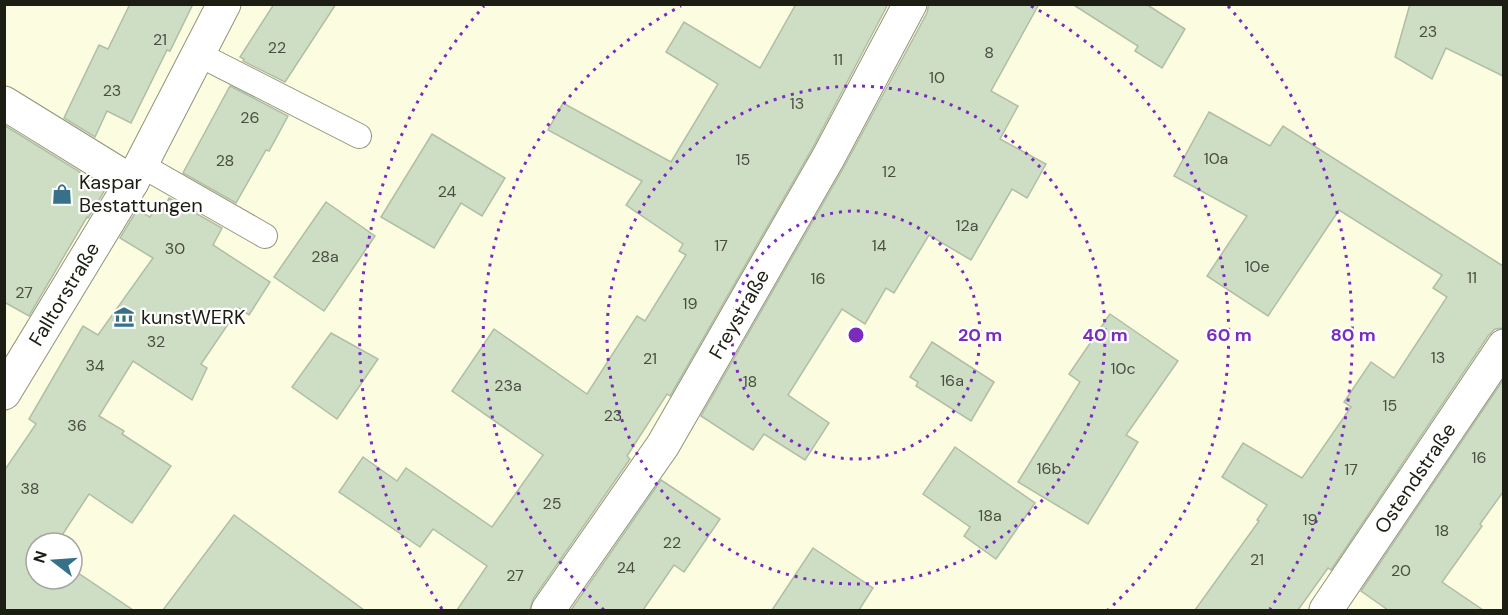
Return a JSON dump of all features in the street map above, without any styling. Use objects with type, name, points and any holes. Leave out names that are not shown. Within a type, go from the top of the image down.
[{"type":"street","name":"Falltorstraße","points":[[4,393],[136,173],[224,4]]},
{"type":"street","name":"Freystraße","points":[[548,610],[663,446],[828,158],[910,4]]},
{"type":"street","points":[[4,102],[136,173]]},
{"type":"street","name":"Ostendstraße","points":[[1326,610],[1503,346]]},
{"type":"lane","points":[[198,54],[359,136]]},
{"type":"lane","points":[[136,173],[265,236]]},
{"type":"building","points":[[130,4],[193,4],[170,51],[167,50],[131,123],[107,111],[95,137],[64,118],[99,45],[108,49]]},
{"type":"building","points":[[274,4],[336,4],[285,82],[243,61],[244,59],[240,57]]},
{"type":"building","points":[[796,4],[888,4],[812,149],[670,396],[667,394],[627,456],[630,459],[533,599],[530,610],[457,610],[487,566],[433,529],[420,547],[339,492],[363,457],[397,481],[406,468],[492,527],[543,455],[452,391],[494,329],[587,394],[637,316],[645,321],[686,255],[679,251],[683,244],[626,205],[642,181],[548,130],[563,103],[671,162],[718,84],[666,52],[684,22],[760,68]]},
{"type":"building","points":[[929,4],[1039,4],[991,91],[1018,106],[1000,139],[1046,164],[1027,198],[1012,189],[971,260],[929,235],[894,293],[886,288],[865,324],[842,309],[788,395],[829,423],[805,460],[764,434],[753,450],[701,416],[844,167],[927,13]]},
{"type":"building","points":[[1072,4],[1146,4],[1185,29],[1162,68],[1135,51],[1138,46]]},
{"type":"building","points":[[1410,4],[1503,4],[1503,76],[1446,48],[1432,79],[1395,57]]},
{"type":"building","points":[[230,86],[288,116],[236,203],[183,173]]},
{"type":"building","points":[[1209,112],[1270,146],[1283,126],[1503,266],[1503,328],[1495,329],[1488,336],[1331,570],[1328,568],[1298,610],[1195,610],[1259,521],[1257,520],[1267,505],[1222,477],[1243,443],[1302,478],[1351,407],[1344,402],[1371,362],[1394,378],[1447,297],[1433,288],[1442,275],[1339,210],[1268,316],[1207,276],[1247,216],[1174,176]]},
{"type":"building","points":[[4,125],[105,190],[29,316],[4,302]]},
{"type":"building","points":[[432,134],[505,178],[482,216],[461,203],[434,248],[381,217]]},
{"type":"building","points":[[169,198],[222,228],[213,245],[270,282],[249,315],[239,308],[201,364],[207,368],[192,400],[133,361],[99,416],[124,431],[122,434],[171,466],[132,523],[89,494],[65,531],[24,531],[24,591],[84,591],[84,577],[133,610],[4,610],[4,471],[36,424],[29,419],[83,326],[98,335],[153,258],[120,238],[137,210],[150,217],[154,210],[161,214]]},
{"type":"building","points":[[326,202],[375,236],[324,311],[274,277]]},
{"type":"building","points":[[1110,314],[1178,361],[1126,435],[1138,442],[1088,524],[1018,482],[1080,382],[1069,374]]},
{"type":"building","points":[[331,333],[378,359],[337,419],[292,387]]},
{"type":"building","points":[[932,342],[994,382],[971,421],[916,386],[918,382],[910,377]]},
{"type":"building","points":[[1503,380],[1503,492],[1442,582],[1483,610],[1388,610],[1361,591]]},
{"type":"building","points":[[955,447],[1035,503],[996,559],[964,536],[970,527],[923,494]]},
{"type":"building","points":[[661,480],[720,519],[684,572],[674,565],[643,610],[571,610]]},
{"type":"building","points":[[234,515],[364,610],[163,610]]},
{"type":"building","points":[[813,548],[873,588],[859,610],[772,610]]},
{"type":"place","name":"Kaspar Bestattungen","points":[[62,194]]},
{"type":"place","name":"kunstWERK","points":[[124,317]]}]
